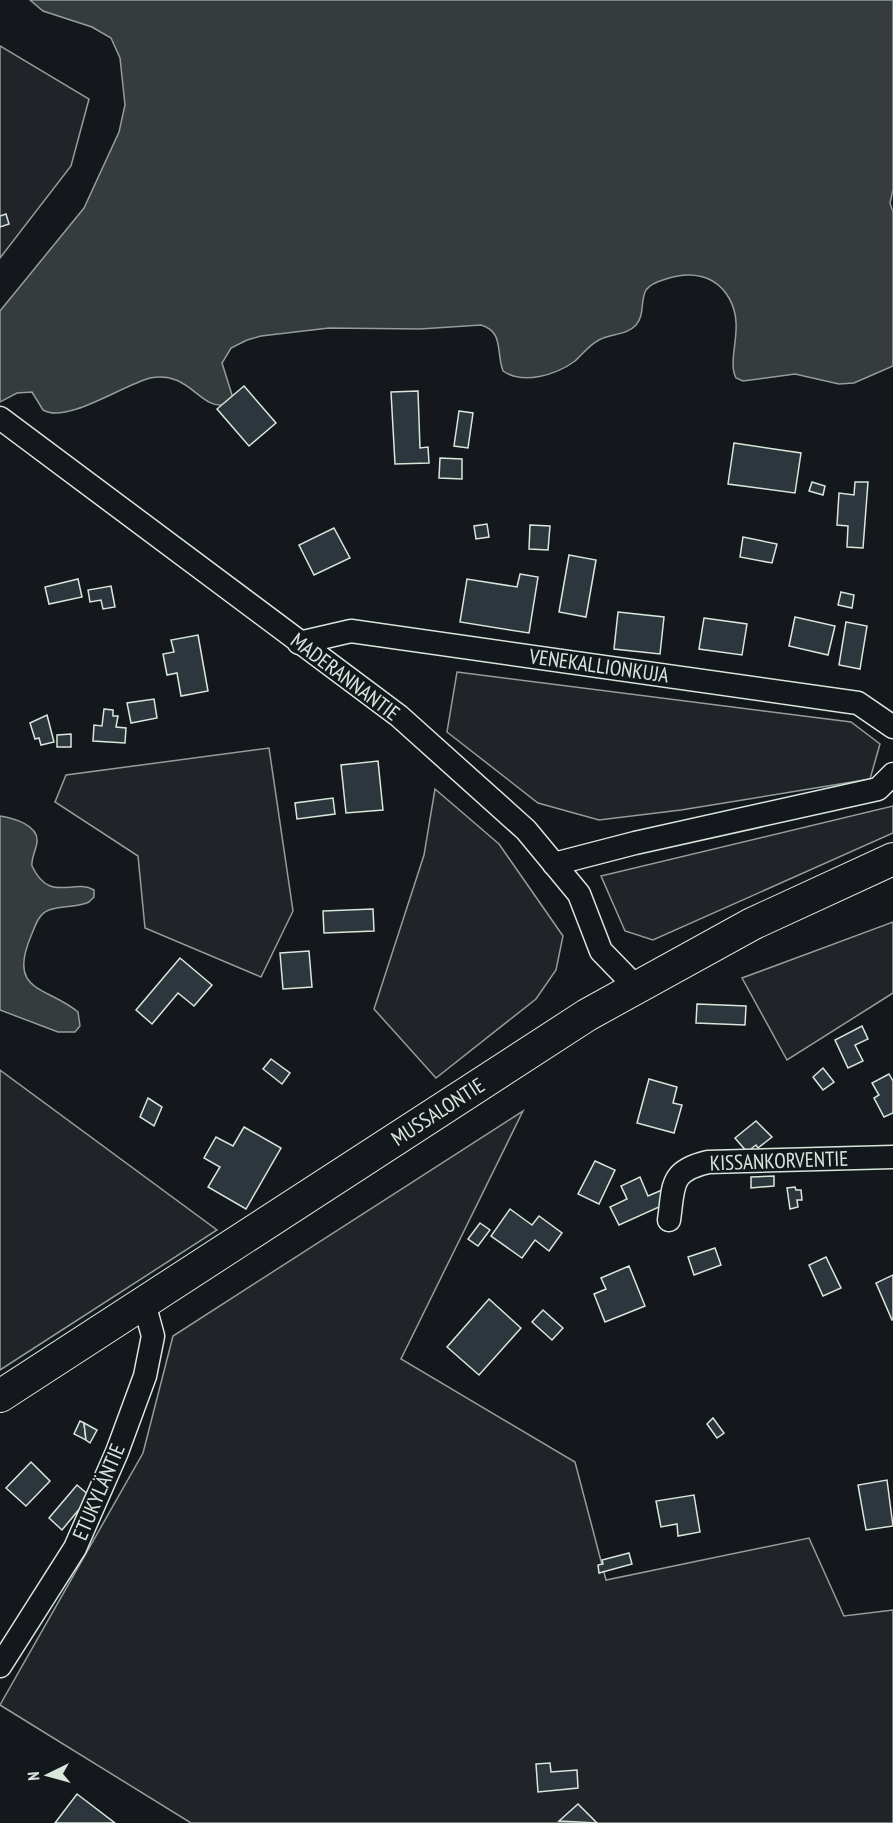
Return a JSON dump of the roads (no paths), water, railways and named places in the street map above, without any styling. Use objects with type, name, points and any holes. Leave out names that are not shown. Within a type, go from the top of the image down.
[{"type":"main road","name":"MUSSALONTIE","points":[[0,1396],[587,1015],[752,924],[893,859]]},
{"type":"street","name":"MADERANNANTIE","points":[[0,418],[399,716],[526,830],[579,894],[601,951],[636,987]]},
{"type":"street","name":"VENEKALLIONKUJA","points":[[299,643],[351,631],[387,636],[858,703],[893,727]]},
{"type":"street","points":[[554,864],[635,843],[878,789],[893,774]]},
{"type":"street","name":"KISSANKORVENTIE","points":[[669,1220],[675,1182],[688,1167],[708,1162],[893,1157]]},
{"type":"street","name":"ETUKYLÄNTIE","points":[[0,1665],[75,1548],[117,1452],[145,1376],[153,1336],[144,1303]]}]
